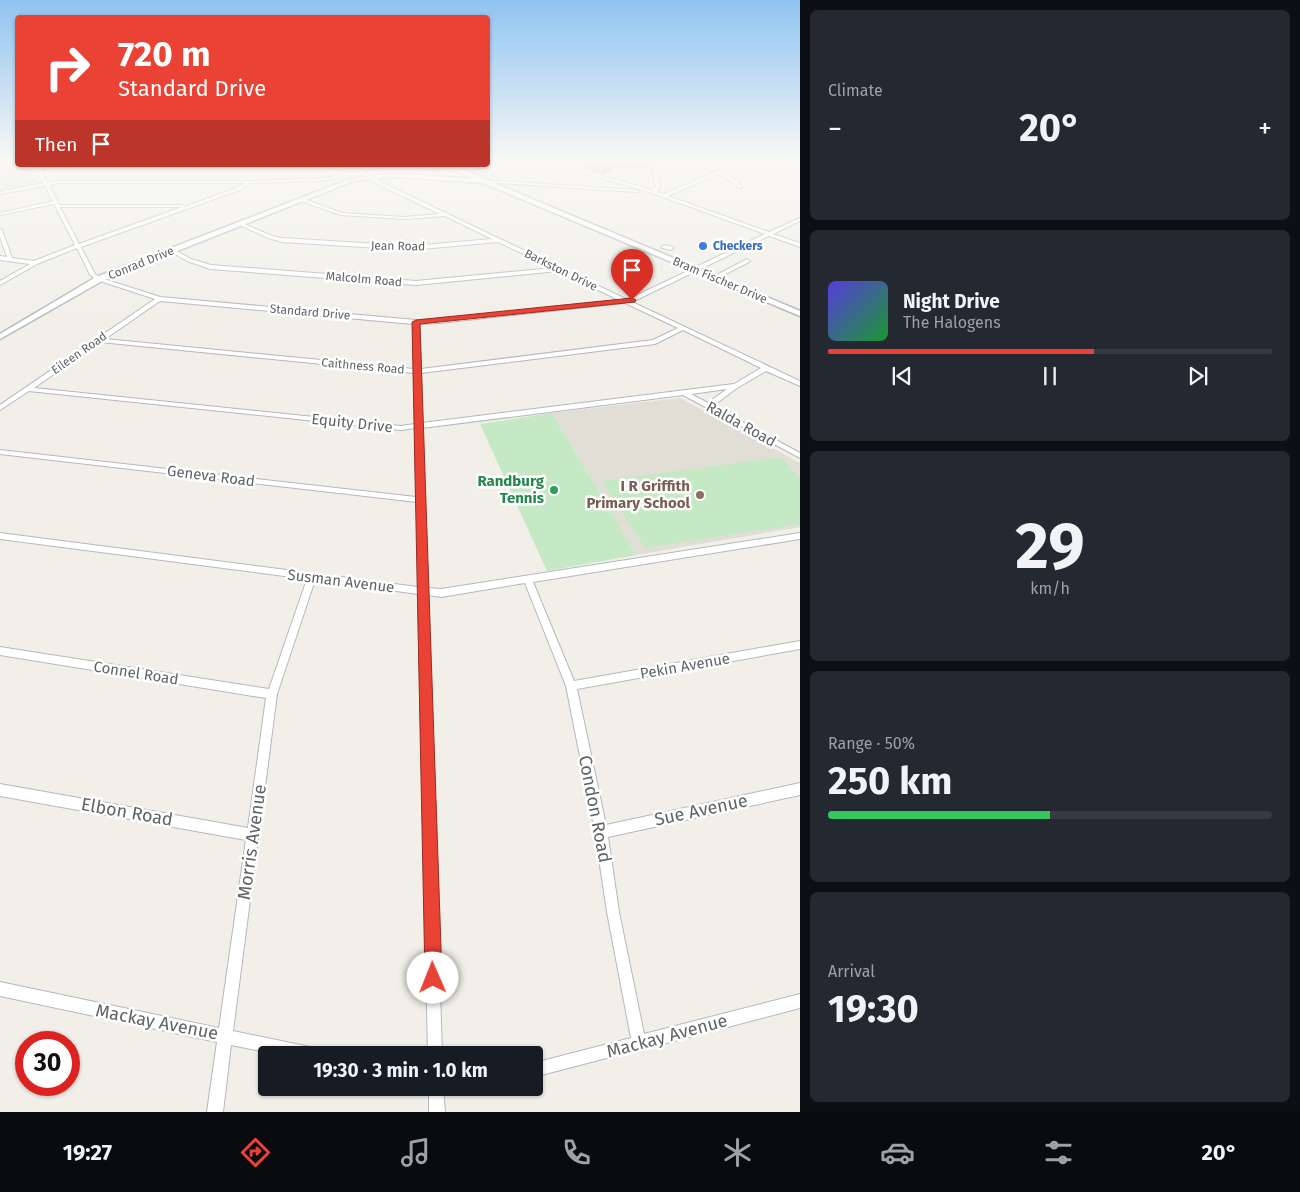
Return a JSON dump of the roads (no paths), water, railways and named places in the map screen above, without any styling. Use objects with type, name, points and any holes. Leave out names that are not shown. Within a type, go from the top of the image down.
[{"type":"street","points":[[61,212],[93,275],[99,279]]},
{"type":"street","points":[[0,283],[35,263],[173,212]]},
{"type":"street","name":"Conrad Drive","points":[[0,337],[99,279],[271,212]]},
{"type":"street","points":[[335,212],[341,214],[404,218],[446,215]]},
{"type":"street","name":"Barkston Drive","points":[[439,212],[800,384]]},
{"type":"street","name":"Bram Fischer Drive","points":[[558,212],[800,314]]},
{"type":"street","points":[[708,212],[800,246]]},
{"type":"street","name":"Standard Drive","points":[[99,279],[159,298],[416,322],[627,302],[800,219]]},
{"type":"street","name":"Jean Road","points":[[240,224],[282,240],[399,248],[499,240]]},
{"type":"street","points":[[0,230],[10,259]]},
{"type":"street","points":[[664,247],[671,248]]},
{"type":"street","name":"Malcolm Road","points":[[171,250],[189,260],[210,267],[408,282],[559,269]]},
{"type":"street","points":[[0,258],[35,263]]},
{"type":"street","points":[[714,278],[747,261]]},
{"type":"street","name":"Eileen Road","points":[[0,408],[159,298]]},
{"type":"street","points":[[416,322],[435,1046]]},
{"type":"street","name":"Caithness Road","points":[[99,340],[418,371],[655,342],[684,328]]},
{"type":"street","name":"Equity Drive","points":[[708,406],[766,368]]},
{"type":"street","name":"Equity Drive","points":[[28,389],[398,428],[736,386]]},
{"type":"street","name":"Ralda Road","points":[[683,392],[800,456]]},
{"type":"street","name":"Geneva Road","points":[[0,452],[421,500]]},
{"type":"street","name":"Susman Avenue","points":[[0,536],[441,593],[800,536]]},
{"type":"street","name":"Morris Avenue","points":[[215,1112],[272,694],[312,577]]},
{"type":"street","name":"Condon Road","points":[[528,580],[571,686],[601,832],[613,912],[639,1044]]},
{"type":"street","name":"Pekin Avenue","points":[[571,686],[800,645]]},
{"type":"street","name":"Connel Road","points":[[0,652],[272,694]]},
{"type":"street","name":"Sue Avenue","points":[[601,832],[800,789]]},
{"type":"street","name":"Elbon Road","points":[[0,790],[254,835]]},
{"type":"street","name":"Mackay Avenue","points":[[0,989],[274,1046]]},
{"type":"street","name":"Mackay Avenue","points":[[543,1068],[800,1001]]},
{"type":"street","points":[[436,1096],[437,1112]]},
{"type":"place","name":"Checkers","points":[[703,246]]},
{"type":"place","name":"Randburg Tennis","points":[[554,490]]},
{"type":"place","name":"I R Griffith Primary School","points":[[700,495]]}]
